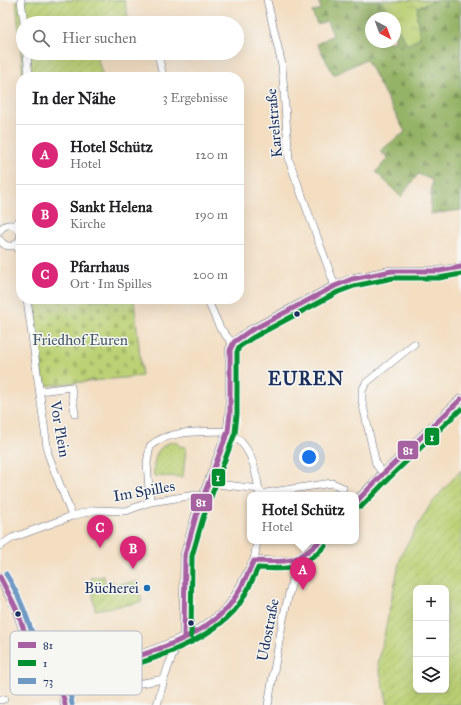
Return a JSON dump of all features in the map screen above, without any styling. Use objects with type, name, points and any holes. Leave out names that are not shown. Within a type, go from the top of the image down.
[{"type":"street","points":[[21,0],[23,16]]},
{"type":"street","name":"Karelstraße","points":[[267,0],[282,65],[289,160],[335,286]]},
{"type":"street","points":[[28,60],[29,72]]},
{"type":"street","points":[[159,60],[162,72]]},
{"type":"street","points":[[0,230],[8,224],[15,226]]},
{"type":"street","points":[[0,240],[6,246],[16,245]]},
{"type":"street","points":[[232,347],[248,332],[335,286],[352,279],[392,271],[438,271],[454,269],[461,266]]},
{"type":"street","name":"Vor Plein","points":[[28,304],[48,454],[72,516]]},
{"type":"street","points":[[157,705],[164,679],[177,646],[184,637],[185,555],[203,497],[228,431],[232,347],[220,328],[209,304]]},
{"type":"street","points":[[383,474],[376,464],[362,401],[362,391],[366,383],[414,344]]},
{"type":"street","name":"Vor Plein","points":[[40,392],[71,388],[75,414]]},
{"type":"street","points":[[359,499],[461,399]]},
{"type":"street","points":[[150,502],[147,463],[150,446],[164,437],[176,435],[228,431],[243,442],[250,452],[259,492]]},
{"type":"street","points":[[209,483],[259,492],[332,483],[343,488]]},
{"type":"street","name":"Im Spilles","points":[[0,546],[12,538],[72,516],[94,510],[126,511],[150,502],[196,495],[203,497]]},
{"type":"street","points":[[142,654],[177,641],[210,621],[228,607],[254,561],[257,544]]},
{"type":"street","points":[[254,561],[295,560],[306,554],[317,544]]},
{"type":"street","name":"Udostraße","points":[[268,705],[283,619],[294,572],[295,560]]},
{"type":"street","points":[[0,577],[17,612],[23,631]]},
{"type":"street","points":[[142,683],[164,679]]},
{"type":"street","points":[[64,695],[65,705]]},
{"type":"green space","points":[[16,0],[124,0],[128,16],[17,16]]},
{"type":"green space","points":[[318,0],[380,1],[389,12],[365,12],[365,48],[401,48],[401,34],[407,45],[420,38],[417,16],[418,7],[436,0],[460,0],[461,210],[430,214],[432,180],[418,174],[401,197],[376,172],[388,158],[380,151],[405,132],[366,59],[334,75],[317,44],[333,35],[327,21],[317,24],[312,12],[321,9]]},
{"type":"green space","points":[[377,0],[436,0],[417,16],[420,38],[407,45],[401,34],[401,12],[389,12],[387,8]]},
{"type":"green space","points":[[21,60],[98,60],[102,72],[23,72]]},
{"type":"green space","name":"Friedhof Euren","points":[[35,304],[135,304],[142,376],[43,386]]},
{"type":"green space","points":[[176,441],[179,446],[186,447],[183,477],[154,476],[154,464],[157,453],[164,445]]},
{"type":"green space","points":[[461,470],[461,705],[388,705],[378,664],[401,555],[430,505]]},
{"type":"green space","points":[[104,576],[105,583],[112,581],[115,585],[122,583],[124,585],[137,581],[142,602],[95,610],[91,578]]},
{"type":"transit line","name":"81","points":[[184,637],[185,555],[196,516],[228,431],[230,414],[230,350],[234,342],[248,332],[335,286],[352,279],[392,271],[439,271],[461,267]]},
{"type":"transit line","name":"1","points":[[191,637],[192,556],[203,518],[235,433],[237,414],[237,352],[239,347],[252,338],[338,292],[354,286],[393,278],[439,278],[461,274]]},
{"type":"transit line","name":"81","points":[[359,499],[461,399]]},
{"type":"transit line","name":"1","points":[[361,507],[461,409]]},
{"type":"transit line","name":"81","points":[[142,655],[177,642],[206,626],[218,617],[233,601],[254,561],[274,562],[290,560],[304,554],[317,544]]},
{"type":"transit line","name":"1","points":[[142,662],[180,648],[223,622],[234,611],[245,596],[258,568],[279,569],[295,567],[309,560],[325,546]]},
{"type":"transit line","name":"73","points":[[6,574],[20,600],[32,631]]},
{"type":"transit line","name":"81","points":[[0,577],[18,613],[24,631]]},
{"type":"transit line","name":"81","points":[[63,695],[65,705]]},
{"type":"transit line","name":"73","points":[[70,695],[72,704]]},
{"type":"place","name":"Pfarrhaus","points":[[100,548]]},
{"type":"place","name":"Sankt Helena","points":[[133,569]]},
{"type":"place","name":"Bücherei","points":[[147,588]]},
{"type":"place","name":"Hotel Schütz","points":[[303,590]]},
{"type":"district","name":"EUREN","points":[[306,378]]}]
